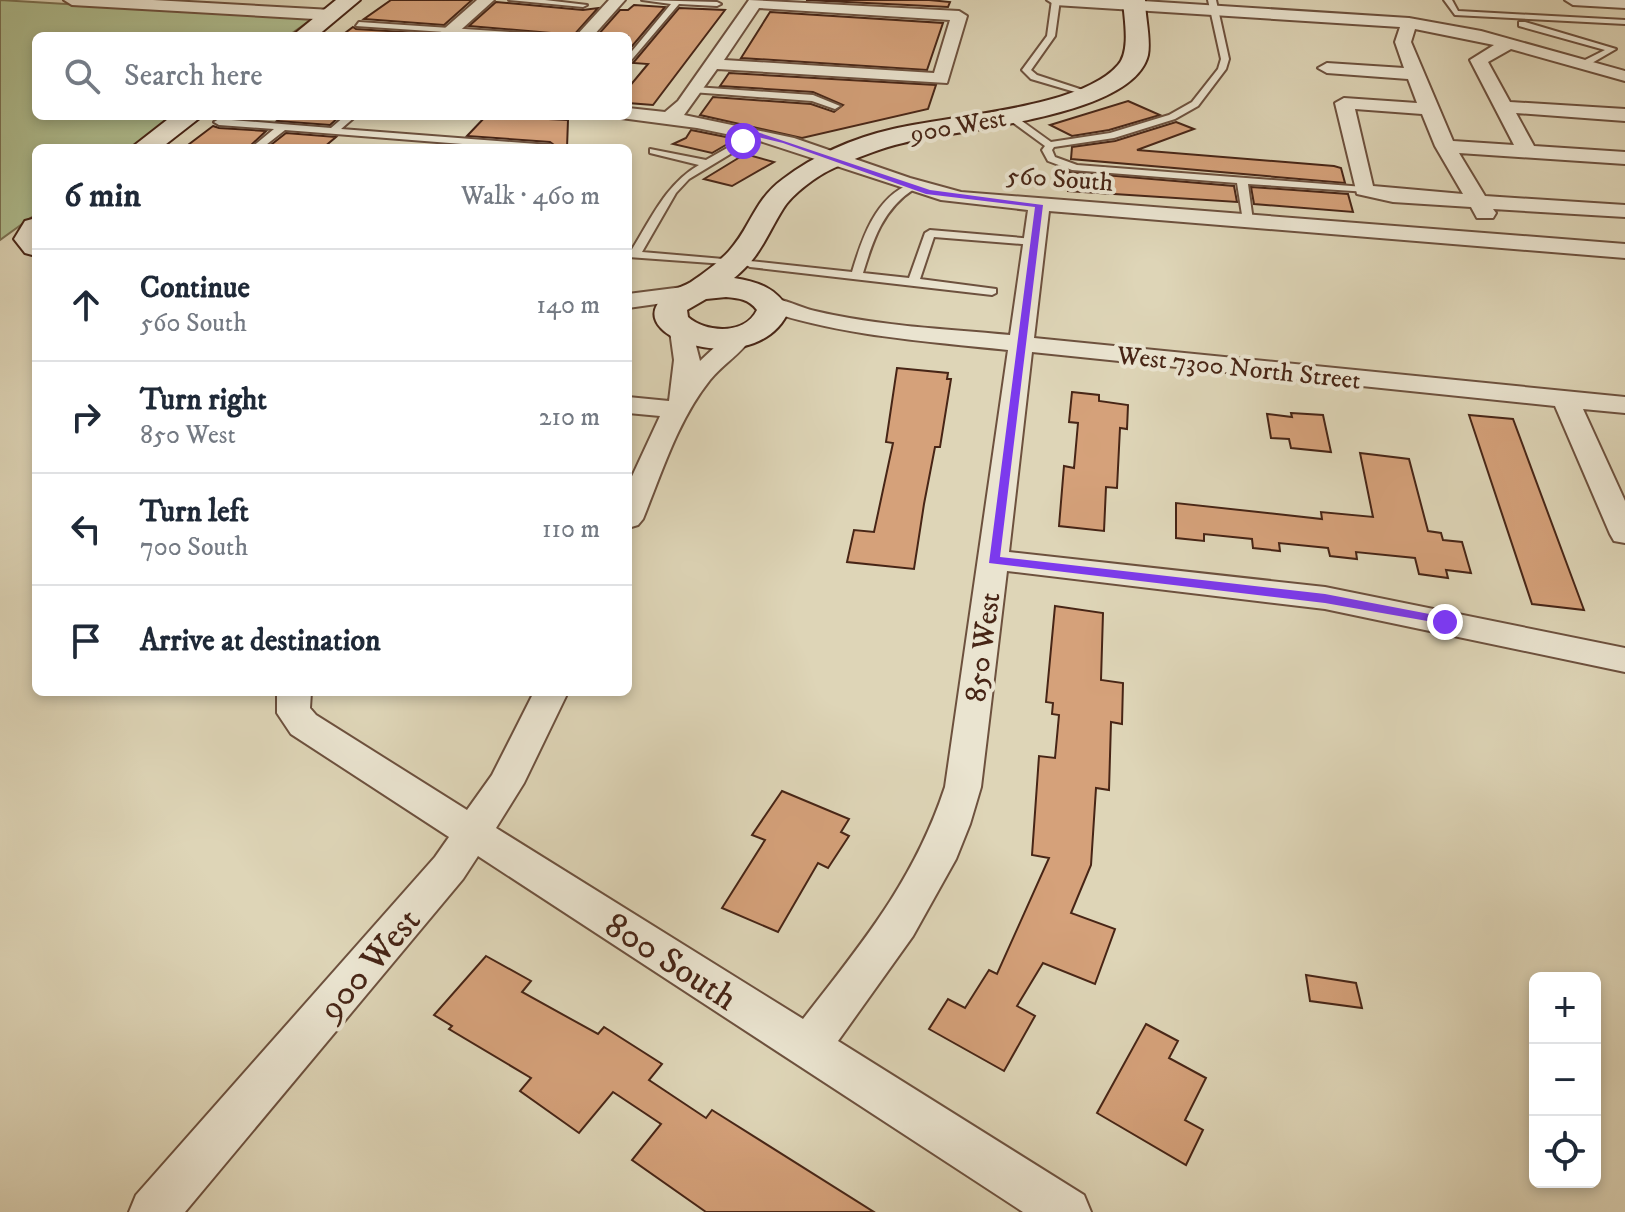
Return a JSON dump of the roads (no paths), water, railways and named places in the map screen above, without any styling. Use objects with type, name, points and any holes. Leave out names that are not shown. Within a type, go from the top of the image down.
[{"type":"street","points":[[72,0],[332,15]]},
{"type":"street","points":[[309,32],[349,0]]},
{"type":"street","points":[[448,32],[486,0]]},
{"type":"street","points":[[588,32],[617,0]]},
{"type":"street","points":[[1055,0],[1214,5],[1409,23],[1508,44],[1625,76]]},
{"type":"street","points":[[1573,0],[1625,3]]},
{"type":"street","points":[[669,118],[695,90],[712,64],[756,1],[959,16],[941,79],[712,64]]},
{"type":"street","name":"900 West","points":[[746,334],[772,317],[753,274],[765,214],[779,195],[812,168],[834,157],[896,136],[1052,107],[1089,95],[1112,82],[1132,63],[1138,48],[1134,2]]},
{"type":"street","points":[[1409,23],[1394,41],[1415,74],[1445,146],[1499,241]]},
{"type":"street","points":[[1508,44],[1479,60],[1527,151]]},
{"type":"street","points":[[1327,68],[1415,74]]},
{"type":"street","points":[[1429,109],[1344,103],[1364,190],[1393,196],[1625,211]]},
{"type":"street","points":[[1502,107],[1625,115]]},
{"type":"street","name":"560 South","points":[[632,114],[757,134],[834,157],[910,187],[961,198],[1625,251]]},
{"type":"street","points":[[150,144],[183,120]]},
{"type":"street","points":[[1445,146],[1625,158]]},
{"type":"street","name":"850 West","points":[[808,1047],[912,908],[946,844],[963,787],[1039,205]]},
{"type":"street","points":[[632,300],[726,287],[753,274]]},
{"type":"street","name":"West 7300 North Street","points":[[753,274],[808,317],[853,326],[1625,405]]},
{"type":"street","points":[[680,403],[687,360],[678,328],[671,320],[671,308],[697,291]]},
{"type":"street","points":[[632,309],[678,328],[716,339],[746,334]]},
{"type":"street","name":"West 7300 North Street","points":[[746,334],[800,327],[853,326]]},
{"type":"street","points":[[632,510],[680,403],[710,362],[746,334]]},
{"type":"street","points":[[1566,400],[1625,534]]},
{"type":"street","points":[[632,405],[680,403]]},
{"type":"street","points":[[993,560],[1325,598],[1625,660]]},
{"type":"street","name":"800 South","points":[[293,696],[295,715],[308,728],[1067,1212]]},
{"type":"street","name":"900 West","points":[[153,1212],[400,928],[474,833],[518,761],[549,696]]},
{"type":"lane","points":[[513,0],[583,5]]},
{"type":"lane","points":[[646,0],[717,4]]},
{"type":"lane","points":[[1055,0],[1051,36],[1026,70],[1034,77],[1089,95]]},
{"type":"lane","points":[[1448,0],[1455,13],[1625,22]]},
{"type":"lane","points":[[632,56],[677,2]]},
{"type":"lane","points":[[1009,116],[1050,145],[1111,136],[1172,117],[1195,104],[1224,64],[1225,54],[1214,5]]},
{"type":"lane","points":[[359,24],[437,32]]},
{"type":"lane","points":[[1522,24],[1625,52]]},
{"type":"lane","points":[[383,32],[389,27]]},
{"type":"lane","points":[[1582,65],[1612,49]]},
{"type":"lane","points":[[695,90],[813,98],[835,106]]},
{"type":"lane","points":[[333,131],[346,120]]},
{"type":"lane","points":[[219,122],[490,144]]},
{"type":"lane","points":[[261,144],[283,127]]},
{"type":"lane","points":[[757,134],[704,163],[672,192],[632,254],[753,274],[857,274],[992,291]]},
{"type":"lane","points":[[1050,145],[1047,150],[1051,159],[1069,167],[1364,190]]},
{"type":"lane","points":[[653,151],[704,163]]},
{"type":"lane","points":[[1242,181],[1248,221]]},
{"type":"lane","points":[[857,274],[876,222],[894,199],[910,187]]},
{"type":"lane","points":[[914,280],[930,233],[1034,242]]}]
